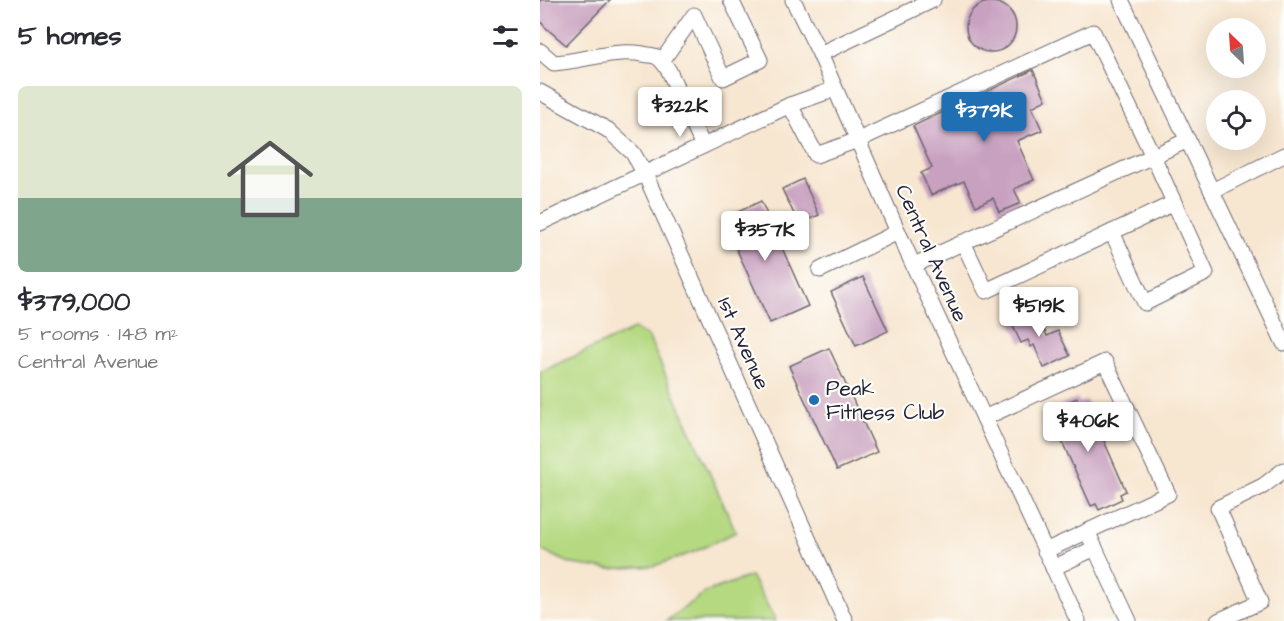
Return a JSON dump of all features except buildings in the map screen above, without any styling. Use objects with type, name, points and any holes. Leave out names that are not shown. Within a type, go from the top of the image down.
[{"type":"street","points":[[662,61],[694,15],[723,78],[760,60],[731,0]]},
{"type":"street","name":"Central Avenue","points":[[793,0],[820,54],[898,232],[1078,621]]},
{"type":"street","points":[[820,54],[933,0]]},
{"type":"street","points":[[1121,0],[1284,343]]},
{"type":"street","points":[[790,105],[816,155],[858,140],[1093,32],[1206,273],[1145,303],[1112,232]]},
{"type":"street","points":[[540,51],[554,63],[575,62],[604,54],[630,52],[656,57],[669,71],[703,146]]},
{"type":"street","points":[[540,223],[790,105],[835,89]]},
{"type":"street","name":"1st Avenue","points":[[540,92],[608,130],[633,153],[645,174],[845,621]]},
{"type":"street","points":[[914,265],[1188,140]]},
{"type":"street","points":[[1212,191],[1284,155]]},
{"type":"street","points":[[963,242],[986,291],[1174,203]]},
{"type":"street","points":[[820,270],[898,232]]},
{"type":"street","points":[[984,418],[1105,362],[1168,494],[1045,551]]},
{"type":"street","points":[[1218,621],[1260,602],[1218,508],[1263,486],[1284,470]]},
{"type":"street","points":[[1088,531],[1129,621]]},
{"type":"street","points":[[1053,568],[1095,548]]},
{"type":"green space","points":[[634,329],[648,336],[736,532],[694,552],[654,566],[609,569],[572,564],[540,550],[540,372]]},
{"type":"green space","points":[[751,576],[776,621],[666,621],[706,592]]},
{"type":"place","name":"Peak Fitness Club","points":[[814,400]]}]
